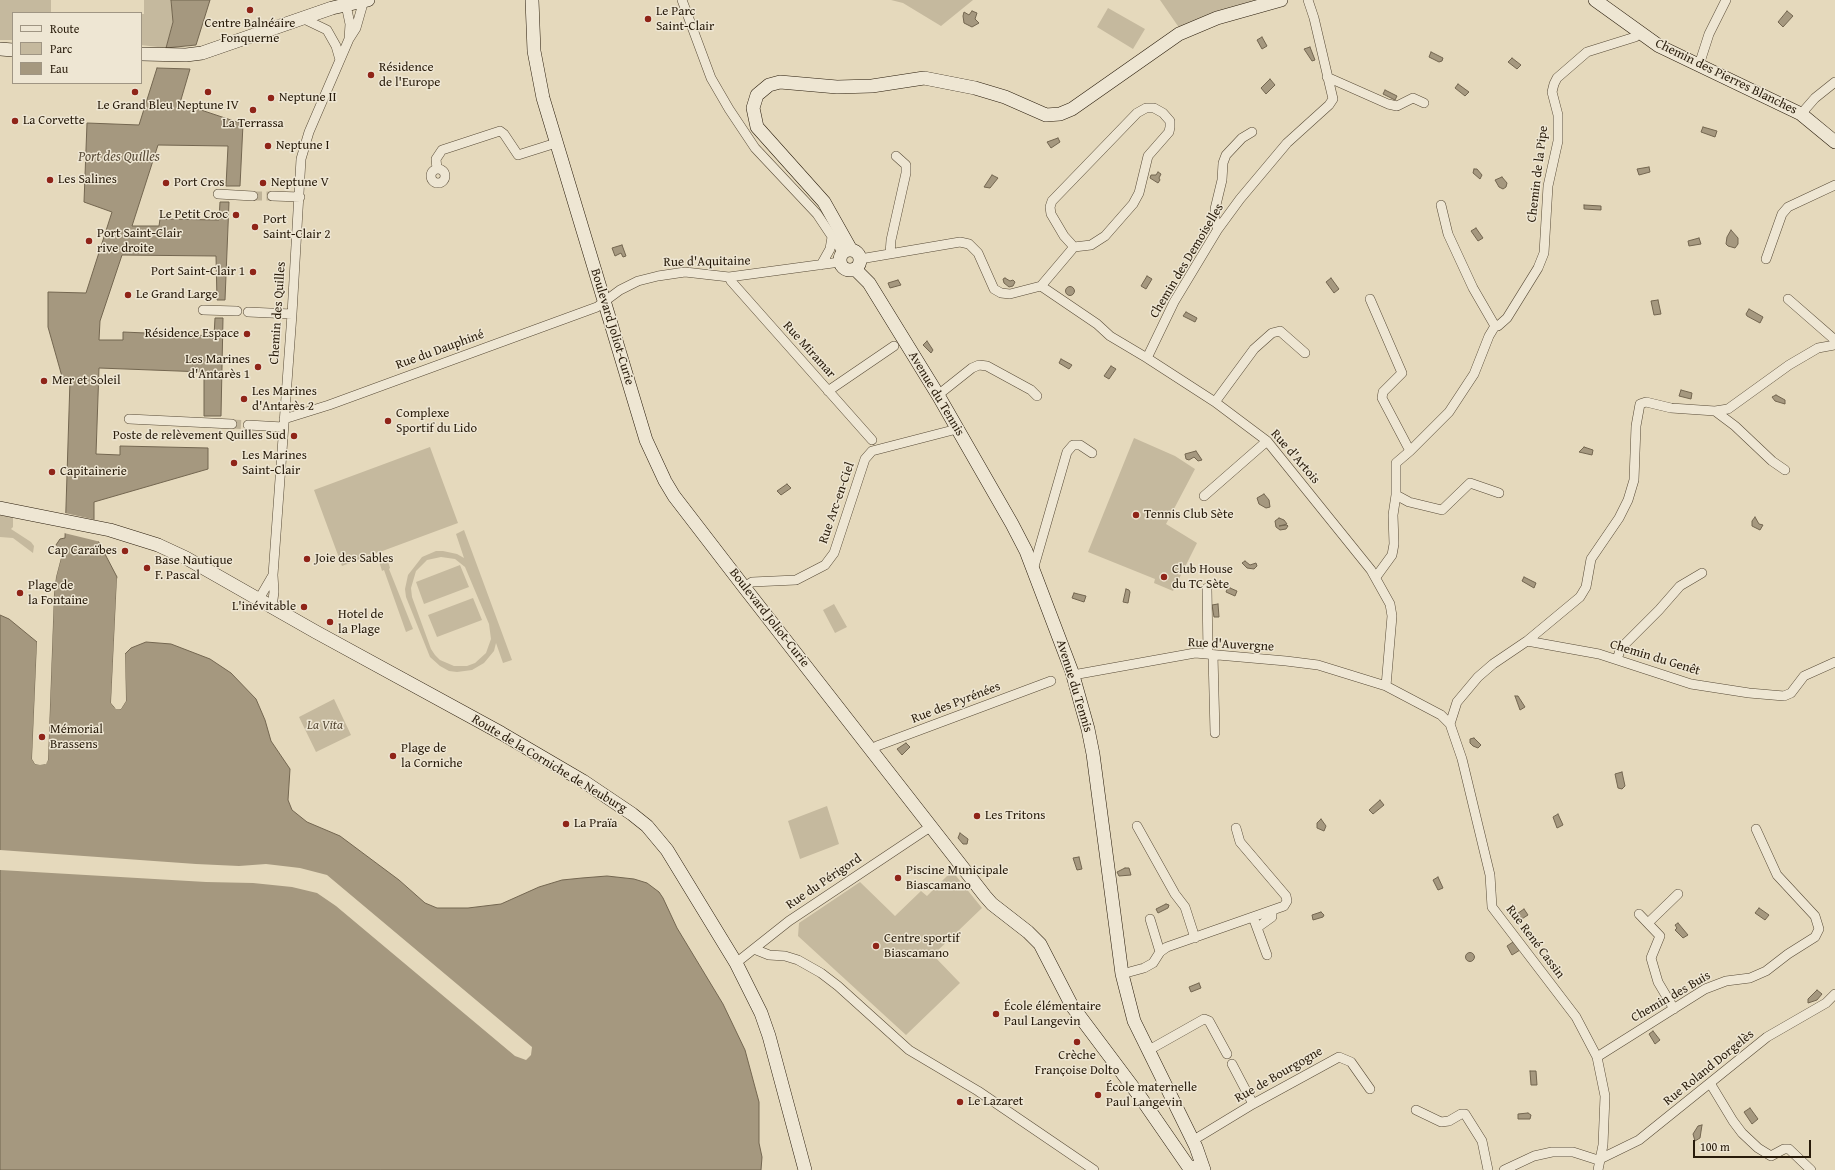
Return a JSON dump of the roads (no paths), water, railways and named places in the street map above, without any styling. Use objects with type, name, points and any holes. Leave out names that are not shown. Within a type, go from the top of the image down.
[{"type":"street","points":[[142,54],[186,55],[202,53],[346,2],[365,0]]},
{"type":"street","name":"Chemin des Quilles","points":[[272,607],[274,592],[272,575],[303,152],[340,60],[349,39],[356,28],[365,0]]},
{"type":"street","name":"Boulevard Joliot-Curie","points":[[532,0],[536,68],[556,143],[646,440],[660,472],[674,496],[930,827],[992,904],[1022,926],[1040,944],[1072,1006],[1141,1098],[1192,1158]]},
{"type":"street","points":[[682,0],[711,78],[730,110],[755,148],[817,214],[832,237],[850,258]]},
{"type":"street","name":"Avenue du Tennis","points":[[1192,1158],[1149,1050],[1134,1021],[1122,974],[1093,754],[1073,675],[1033,570],[1012,524],[938,395],[869,283],[850,258],[824,202],[757,127],[752,108],[757,95],[769,84],[780,82],[837,87],[872,86],[924,78],[975,88],[1005,97],[1046,115],[1060,114],[1072,109],[1179,34],[1217,18],[1281,0]]},
{"type":"street","name":"Chemin des Demoiselles","points":[[1147,358],[1174,302],[1218,229],[1240,199],[1287,143],[1329,105],[1333,99],[1333,93],[1308,0]]},
{"type":"street","name":"Chemin des Pierres Blanches","points":[[1595,0],[1658,46],[1801,114],[1835,142]]},
{"type":"street","points":[[1699,65],[1709,34],[1726,0]]},
{"type":"street","name":"Chemin des Quilles","points":[[346,2],[350,24],[349,39]]},
{"type":"street","points":[[302,18],[327,30],[336,46],[340,60]]},
{"type":"street","name":"Chemin de la Pipe","points":[[1376,577],[1392,555],[1394,544],[1393,515],[1396,495],[1396,463],[1410,452],[1449,412],[1474,374],[1489,336],[1495,326],[1498,326],[1507,318],[1538,268],[1544,253],[1548,186],[1558,141],[1558,115],[1552,92],[1554,84],[1557,78],[1587,52],[1634,37],[1640,32]]},
{"type":"street","points":[[0,49],[12,50]]},
{"type":"street","points":[[1328,77],[1388,104],[1397,106],[1413,98],[1424,103]]},
{"type":"street","points":[[1801,114],[1815,98],[1835,82]]},
{"type":"street","points":[[1041,286],[1074,247],[1091,245],[1104,236],[1133,204],[1139,193],[1148,156],[1169,132],[1170,121],[1163,113],[1154,108],[1146,108],[1137,113],[1052,201],[1050,207],[1051,214],[1064,236],[1074,247]]},
{"type":"street","points":[[437,169],[436,159],[442,150],[500,131],[504,134],[518,155],[556,143]]},
{"type":"street","points":[[1218,229],[1215,222],[1215,209],[1222,180],[1223,163],[1226,155],[1242,138],[1252,132]]},
{"type":"street","points":[[890,254],[891,240],[906,173],[906,165],[896,156]]},
{"type":"street","points":[[1766,259],[1782,214],[1788,207],[1835,185]]},
{"type":"street","points":[[218,194],[253,196]]},
{"type":"street","points":[[272,196],[300,197]]},
{"type":"street","points":[[1441,205],[1448,234],[1473,288],[1495,326]]},
{"type":"street","points":[[821,264],[830,249],[832,237]]},
{"type":"street","name":"Rue d'Aquitaine","points":[[604,302],[620,290],[638,281],[658,276],[685,272],[729,277],[821,264],[850,258],[890,254],[960,242],[970,244],[978,253],[994,289],[1001,293],[1010,294],[1041,286]]},
{"type":"street","name":"Rue Miramar","points":[[729,277],[872,440]]},
{"type":"street","name":"Rue d'Artois","points":[[1041,286],[1097,324],[1110,336],[1215,402],[1266,441],[1376,577],[1390,604],[1392,616],[1386,686]]},
{"type":"street","points":[[1370,299],[1402,373],[1383,392],[1382,398],[1410,452]]},
{"type":"street","points":[[1788,299],[1835,340]]},
{"type":"street","name":"Rue du Dauphiné","points":[[283,423],[604,302]]},
{"type":"street","points":[[203,310],[237,312]]},
{"type":"street","points":[[248,312],[292,314]]},
{"type":"street","points":[[1215,402],[1254,349],[1272,332],[1280,331],[1305,353]]},
{"type":"street","points":[[1386,686],[1440,715],[1450,724],[1458,702],[1478,677],[1527,641],[1580,597],[1586,587],[1592,559],[1625,508],[1634,480],[1636,426],[1640,404],[1646,402],[1671,408],[1715,410],[1728,409],[1789,366],[1818,348],[1835,344]]},
{"type":"street","points":[[828,391],[894,346]]},
{"type":"street","points":[[938,395],[972,368],[979,365],[987,366],[1031,390],[1037,396]]},
{"type":"street","points":[[1715,410],[1735,426],[1772,461],[1785,470]]},
{"type":"street","points":[[129,419],[232,424]]},
{"type":"street","points":[[248,425],[283,423]]},
{"type":"street","name":"Rue Arc-en-Ciel","points":[[744,587],[752,582],[796,580],[825,565],[834,553],[866,459],[872,451],[957,428]]},
{"type":"street","points":[[1204,496],[1266,441]]},
{"type":"street","points":[[1033,570],[1067,452],[1073,445],[1080,445],[1092,453]]},
{"type":"street","points":[[1396,495],[1409,502],[1442,510],[1470,483],[1499,493]]},
{"type":"street","name":"Route de la Corniche de Neuburg","points":[[0,508],[110,530],[158,545],[186,558],[272,607],[502,733],[583,781],[647,826],[667,850],[736,963],[761,1013],[769,1036],[805,1170]]},
{"type":"street","points":[[1617,659],[1621,648],[1659,610],[1680,586],[1702,573]]},
{"type":"street","name":"Chemin des Quilles","points":[[259,599],[272,575]]},
{"type":"street","points":[[1207,588],[1215,733]]},
{"type":"street","name":"Chemin du Genêt","points":[[1527,641],[1617,659],[1691,684],[1749,693],[1784,696],[1791,693],[1804,676],[1835,662]]},
{"type":"street","name":"Rue d'Auvergne","points":[[1073,675],[1178,655],[1210,654],[1318,665],[1386,686]]},
{"type":"street","name":"Rue des Pyrénées","points":[[871,750],[877,746],[1051,681]]},
{"type":"street","name":"Rue René Cassin","points":[[1450,724],[1462,759],[1490,875],[1492,907],[1576,1017],[1597,1057],[1605,1096],[1603,1145],[1598,1160],[1598,1170]]},
{"type":"street","points":[[1137,826],[1175,894],[1185,907],[1195,938]]},
{"type":"street","name":"Rue du Périgord","points":[[736,963],[754,949],[759,943],[789,921],[930,827]]},
{"type":"street","points":[[1122,974],[1144,968],[1153,962],[1160,952],[1167,947],[1272,912],[1284,906],[1287,902],[1286,896],[1240,842],[1236,828]]},
{"type":"street","name":"Chemin des Buis","points":[[1597,1057],[1705,989],[1726,980],[1750,978],[1766,971],[1788,954],[1815,937],[1819,929],[1815,916],[1777,875],[1756,829]]},
{"type":"street","points":[[1648,923],[1678,894]]},
{"type":"street","points":[[1258,927],[1272,917],[1272,912]]},
{"type":"street","points":[[1639,914],[1660,936],[1651,958],[1658,982],[1674,1009]]},
{"type":"street","points":[[1253,918],[1258,927],[1267,955]]},
{"type":"street","points":[[1150,919],[1160,952]]},
{"type":"street","points":[[754,949],[769,955],[785,956],[798,960],[821,973],[838,986],[909,1050],[978,1091],[1094,1170]]},
{"type":"street","name":"Rue Roland Dorgelès","points":[[1598,1160],[1639,1140],[1767,1037],[1826,1003],[1835,994]]},
{"type":"street","points":[[1149,1050],[1204,1019],[1209,1021],[1227,1054]]},
{"type":"street","name":"Rue de Bourgogne","points":[[1192,1158],[1253,1104],[1339,1057],[1351,1062],[1370,1089]]},
{"type":"street","points":[[1232,1064],[1253,1104]]},
{"type":"street","points":[[1710,1082],[1733,1121],[1742,1133],[1758,1148],[1771,1156],[1784,1149],[1789,1149],[1811,1170]]},
{"type":"street","points":[[1416,1110],[1441,1122],[1449,1121],[1461,1114],[1465,1114],[1484,1145],[1488,1170]]},
{"type":"street","points":[[1504,1170],[1534,1156],[1552,1152],[1573,1152],[1598,1160]]},
{"type":"water","points":[[171,0],[210,0],[196,45],[166,48],[173,22]]},
{"type":"water","points":[[972,11],[977,13],[975,19],[979,23],[972,27],[964,23],[963,16],[964,12],[969,15]]},
{"type":"water","points":[[1787,11],[1793,16],[1783,27],[1778,22]]},
{"type":"water","points":[[1262,37],[1267,46],[1262,49],[1257,40]]},
{"type":"water","points":[[1310,47],[1315,60],[1312,61],[1304,49]]},
{"type":"water","points":[[1431,52],[1443,58],[1442,61],[1439,62],[1429,57]]},
{"type":"water","points":[[1512,58],[1521,65],[1517,69],[1508,62]]},
{"type":"water","name":"Port des Quilles","points":[[157,68],[190,69],[180,103],[243,124],[240,186],[226,186],[228,146],[158,145],[132,226],[159,226],[160,219],[219,220],[220,202],[229,202],[225,300],[217,300],[216,256],[122,255],[100,321],[99,340],[123,340],[123,332],[214,336],[215,318],[223,318],[221,416],[204,416],[204,372],[99,368],[96,454],[120,455],[120,446],[208,448],[208,469],[94,502],[94,533],[117,577],[111,703],[114,707],[121,709],[126,701],[125,654],[131,648],[146,642],[171,644],[210,659],[231,673],[256,699],[265,720],[271,741],[290,769],[288,800],[292,810],[307,822],[340,836],[399,880],[425,903],[437,908],[468,908],[501,904],[539,887],[562,880],[607,876],[634,879],[647,883],[659,892],[663,898],[677,928],[723,1004],[745,1050],[759,1102],[759,1143],[762,1157],[761,1170],[0,1170],[0,615],[9,619],[37,642],[32,759],[35,764],[45,764],[48,760],[54,594],[56,577],[62,554],[56,545],[60,539],[65,538],[70,380],[63,380],[48,327],[48,292],[86,293],[112,212],[84,202],[87,123],[139,125]]},
{"type":"water","points":[[1270,79],[1275,85],[1266,94],[1261,88]]},
{"type":"water","points":[[1458,84],[1469,92],[1465,96],[1455,88]]},
{"type":"water","points":[[1385,90],[1397,96],[1395,100],[1383,94]]},
{"type":"water","points":[[1703,127],[1717,131],[1715,137],[1701,132]]},
{"type":"water","points":[[1058,138],[1060,142],[1051,148],[1047,142]]},
{"type":"water","points":[[1649,167],[1650,172],[1639,175],[1637,169]]},
{"type":"water","points":[[1474,169],[1477,169],[1482,175],[1480,179],[1473,173]]},
{"type":"water","points":[[1158,172],[1161,174],[1158,183],[1150,178],[1151,175],[1156,175]]},
{"type":"water","points":[[992,175],[998,178],[990,188],[984,187]]},
{"type":"water","points":[[1502,177],[1507,183],[1506,187],[1503,189],[1499,187],[1495,180]]},
{"type":"water","points":[[1584,205],[1601,206],[1601,210],[1584,209]]},
{"type":"water","points":[[1476,228],[1483,238],[1478,241],[1471,231]]},
{"type":"water","points":[[1731,230],[1738,238],[1738,244],[1735,248],[1726,244],[1727,237]]},
{"type":"water","points":[[1699,238],[1701,244],[1689,246],[1688,241]]},
{"type":"water","points":[[622,245],[626,256],[623,257],[621,253],[615,256],[612,248]]},
{"type":"water","points":[[1147,276],[1152,279],[1146,289],[1141,286]]},
{"type":"water","points":[[1005,278],[1015,282],[1013,286],[1009,287],[1004,283],[1003,279]]},
{"type":"water","points":[[1331,278],[1339,289],[1334,293],[1326,282]]},
{"type":"water","points":[[898,280],[901,285],[890,288],[888,283]]},
{"type":"water","points":[[1070,286],[1075,291],[1070,296],[1065,291]]},
{"type":"water","points":[[1658,300],[1661,314],[1654,315],[1651,301]]},
{"type":"water","points":[[1749,309],[1763,317],[1760,323],[1747,316],[1746,314]]},
{"type":"water","points":[[1186,312],[1197,318],[1195,322],[1183,316]]},
{"type":"water","points":[[927,341],[933,350],[931,353],[923,345]]},
{"type":"water","points":[[1061,359],[1072,365],[1069,369],[1059,363]]},
{"type":"water","points":[[1111,366],[1116,369],[1109,379],[1104,376]]},
{"type":"water","points":[[1681,390],[1692,393],[1691,399],[1679,396]]},
{"type":"water","points":[[1776,395],[1785,400],[1785,404],[1775,401],[1772,397]]},
{"type":"water","points":[[1584,447],[1593,450],[1592,455],[1579,452]]},
{"type":"water","points":[[1196,451],[1202,460],[1198,461],[1194,457],[1189,460],[1186,459],[1185,454]]},
{"type":"water","points":[[787,484],[791,488],[781,495],[777,491]]},
{"type":"water","points":[[1264,494],[1269,500],[1270,507],[1266,508],[1259,504],[1257,498]]},
{"type":"water","points":[[1755,517],[1759,524],[1763,525],[1760,530],[1752,526],[1752,521]]},
{"type":"water","points":[[1279,518],[1284,520],[1287,524],[1279,526],[1287,525],[1288,526],[1286,529],[1280,530],[1276,527],[1275,521]]},
{"type":"water","points":[[1245,561],[1250,565],[1256,563],[1257,566],[1254,569],[1247,568],[1242,563]]},
{"type":"water","points":[[1524,577],[1536,583],[1534,588],[1522,581]]},
{"type":"water","points":[[1229,585],[1230,588],[1237,591],[1235,596],[1226,592]]},
{"type":"water","points":[[1126,589],[1130,592],[1128,603],[1123,602]]},
{"type":"water","points":[[1074,593],[1086,596],[1084,602],[1072,598]]},
{"type":"water","points":[[1218,604],[1219,617],[1214,617],[1212,605]]},
{"type":"water","points":[[1515,696],[1518,696],[1525,707],[1520,710]]},
{"type":"water","points":[[1474,738],[1481,745],[1478,748],[1470,743],[1470,739]]},
{"type":"water","points":[[906,743],[910,747],[902,755],[897,749]]},
{"type":"water","points":[[1622,772],[1625,786],[1622,789],[1618,788],[1615,774]]},
{"type":"water","points":[[1380,800],[1384,805],[1373,814],[1369,810]]},
{"type":"water","points":[[1558,814],[1563,825],[1557,828],[1553,817]]},
{"type":"water","points":[[1321,819],[1326,826],[1324,831],[1317,828],[1317,823]]},
{"type":"water","points":[[960,833],[968,839],[967,844],[963,844],[958,838]]},
{"type":"water","points":[[1079,857],[1082,869],[1077,870],[1073,858]]},
{"type":"water","points":[[1125,868],[1129,868],[1131,875],[1119,876],[1117,872]]},
{"type":"water","points":[[1438,877],[1443,888],[1438,890],[1433,880]]},
{"type":"water","points":[[1166,904],[1169,905],[1168,908],[1158,913],[1156,909]]},
{"type":"water","points":[[1759,908],[1769,915],[1765,920],[1755,913]]},
{"type":"water","points":[[1524,909],[1528,915],[1517,922],[1514,916]]},
{"type":"water","points":[[1321,912],[1324,915],[1323,917],[1313,920],[1312,915]]},
{"type":"water","points":[[1678,923],[1688,935],[1683,938],[1675,930],[1677,928],[1675,925]]},
{"type":"water","points":[[1513,942],[1520,950],[1512,955],[1507,946]]},
{"type":"water","points":[[1470,952],[1475,957],[1470,962],[1465,957]]},
{"type":"water","points":[[1199,983],[1201,988],[1191,992],[1189,987]]},
{"type":"water","points":[[1817,990],[1822,994],[1817,1000],[1808,1003],[1808,999]]},
{"type":"water","points":[[1653,1031],[1660,1040],[1655,1044],[1649,1034]]},
{"type":"water","points":[[1530,1071],[1536,1071],[1537,1085],[1531,1085]]},
{"type":"water","points":[[1750,1108],[1758,1119],[1752,1124],[1744,1112]]},
{"type":"water","points":[[1528,1113],[1531,1115],[1530,1119],[1518,1119],[1518,1114]]},
{"type":"water","points":[[1702,1125],[1700,1138],[1695,1141],[1693,1134],[1698,1126]]},
{"type":"tunnel","points":[[253,196],[272,196]]},
{"type":"tunnel","points":[[232,424],[248,425]]},
{"type":"place","name":"Centre Balnéaire Fonquerne","points":[[250,10]]},
{"type":"place","name":"Le Parc Saint-Clair","points":[[648,19]]},
{"type":"place","name":"Résidence de l'Europe","points":[[371,75]]},
{"type":"place","name":"Le Grand Bleu","points":[[135,92]]},
{"type":"place","name":"Neptune IV","points":[[208,92]]},
{"type":"place","name":"Neptune II","points":[[271,98]]},
{"type":"place","name":"La Terrassa","points":[[253,110]]},
{"type":"place","name":"La Corvette","points":[[15,121]]},
{"type":"place","name":"Neptune I","points":[[268,146]]},
{"type":"place","name":"Les Salines","points":[[50,180]]},
{"type":"place","name":"Port Cros","points":[[166,183]]},
{"type":"place","name":"Neptune V","points":[[263,183]]},
{"type":"place","name":"Le Petit Croc","points":[[236,215]]},
{"type":"place","name":"Port Saint-Clair 2","points":[[255,227]]},
{"type":"place","name":"Port Saint-Clair rive droite","points":[[89,241]]},
{"type":"place","name":"Port Saint-Clair 1","points":[[253,272]]},
{"type":"place","name":"Le Grand Large","points":[[128,295]]},
{"type":"place","name":"Résidence Espace","points":[[247,334]]},
{"type":"place","name":"Les Marines d'Antarès 1","points":[[258,367]]},
{"type":"place","name":"Mer et Soleil","points":[[44,381]]},
{"type":"place","name":"Les Marines d'Antarès 2","points":[[244,399]]},
{"type":"place","name":"Complexe Sportif du Lido","points":[[388,421]]},
{"type":"place","name":"Poste de relèvement Quilles Sud","points":[[294,436]]},
{"type":"place","name":"Les Marines Saint-Clair","points":[[234,463]]},
{"type":"place","name":"Capitainerie","points":[[52,472]]},
{"type":"place","name":"Tennis Club Sète","points":[[1136,515]]},
{"type":"place","name":"Cap Caraïbes","points":[[125,551]]},
{"type":"place","name":"Joie des Sables","points":[[307,559]]},
{"type":"place","name":"Base Nautique F. Pascal","points":[[147,568]]},
{"type":"place","name":"Club House du TC Sète","points":[[1164,577]]},
{"type":"place","name":"Plage de la Fontaine","points":[[20,593]]},
{"type":"place","name":"L'inévitable","points":[[304,607]]},
{"type":"place","name":"Hotel de la Plage","points":[[330,622]]},
{"type":"place","name":"Mémorial Brassens","points":[[42,737]]},
{"type":"place","name":"Plage de la Corniche","points":[[393,756]]},
{"type":"place","name":"Les Tritons","points":[[977,816]]},
{"type":"place","name":"La Praïa","points":[[566,824]]},
{"type":"place","name":"Piscine Municipale Biascamano","points":[[898,878]]},
{"type":"place","name":"Centre sportif Biascamano","points":[[876,946]]},
{"type":"place","name":"École élémentaire Paul Langevin","points":[[996,1014]]},
{"type":"place","name":"Crèche Françoise Dolto","points":[[1077,1042]]},
{"type":"place","name":"École maternelle Paul Langevin","points":[[1098,1095]]},
{"type":"place","name":"Le Lazaret","points":[[960,1102]]},
{"type":"park label","name":"La Vita","points":[[325,726]]}]
